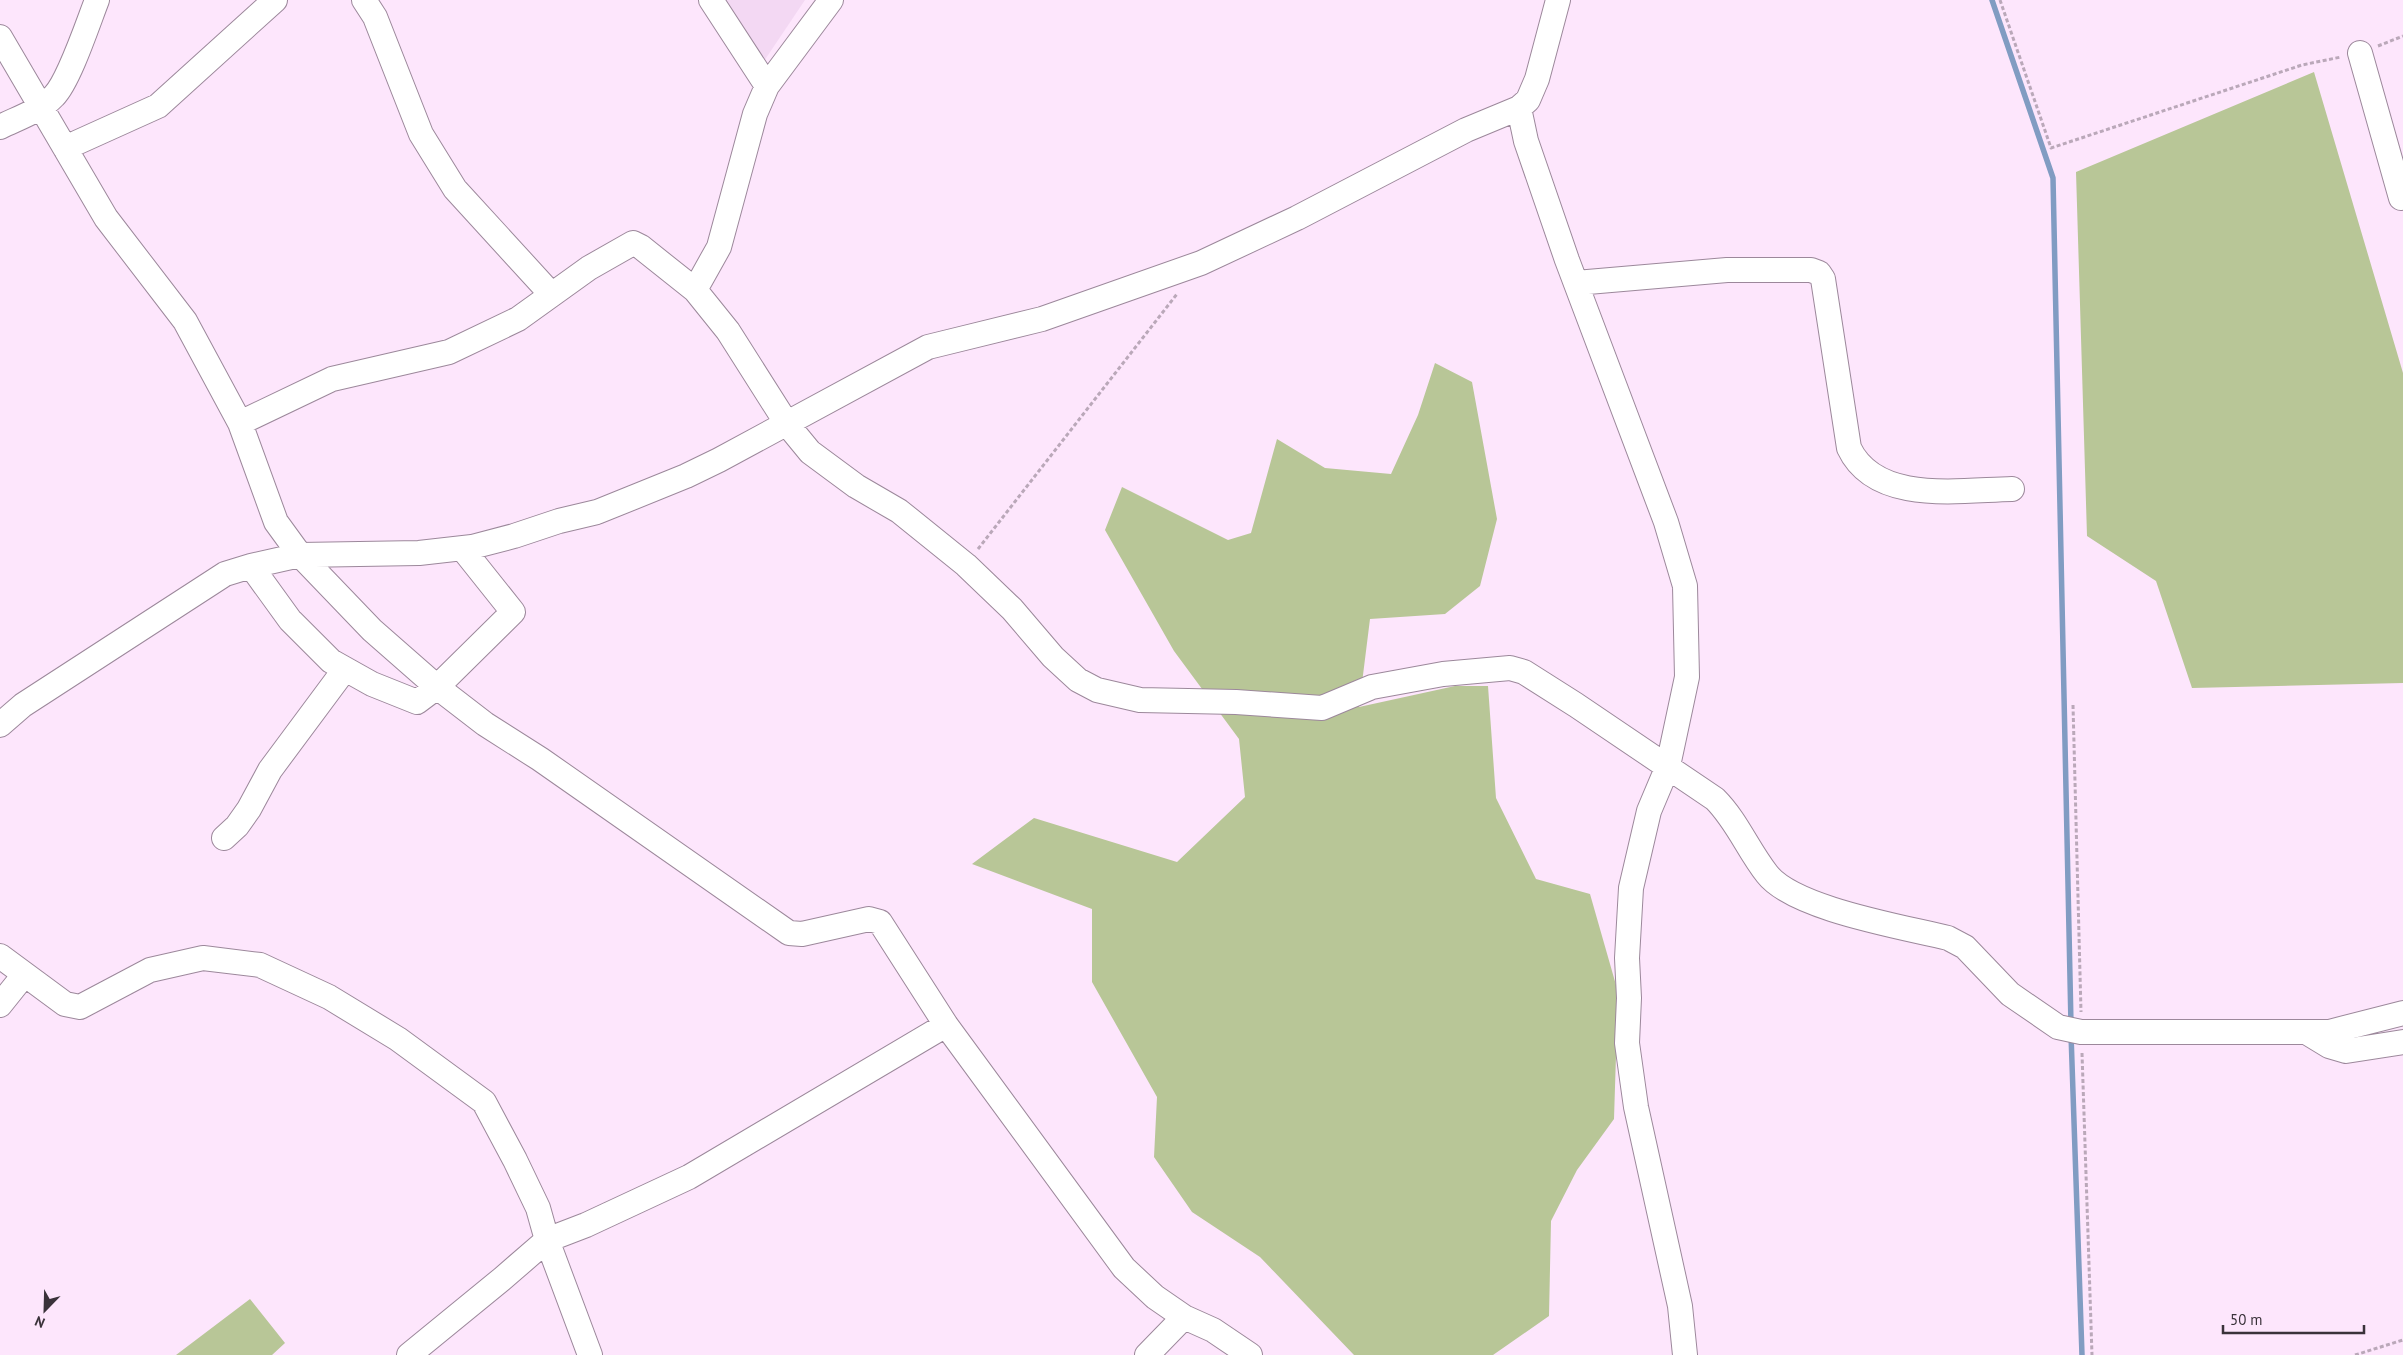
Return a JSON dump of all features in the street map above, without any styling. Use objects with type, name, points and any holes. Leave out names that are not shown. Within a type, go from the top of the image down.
[{"type":"street","points":[[0,127],[41,106],[55,95],[64,79],[97,0]]},
{"type":"street","points":[[65,148],[158,106],[275,0]]},
{"type":"street","points":[[364,0],[375,17],[421,134],[455,189],[551,294]]},
{"type":"street","points":[[711,0],[767,86]]},
{"type":"street","points":[[695,290],[719,247],[755,114],[767,86],[831,0]]},
{"type":"street","points":[[0,725],[23,705],[225,574],[300,555],[419,553],[462,548],[514,536],[558,521],[597,512],[686,476],[787,424],[928,347],[1042,319],[1201,263],[1297,218],[1466,130],[1519,108],[1528,100],[1537,79],[1558,0]]},
{"type":"street","points":[[0,37],[106,218],[185,321],[240,423],[276,522],[300,555],[372,630],[437,687],[485,724],[540,759],[789,933],[802,934],[869,919],[880,922],[946,1025],[1124,1268],[1155,1297],[1184,1316],[1213,1330],[1250,1355]]},
{"type":"street","points":[[2360,53],[2401,198]]},
{"type":"street","points":[[1519,108],[1526,141],[1576,284],[1666,522],[1685,586],[1687,677],[1668,766],[1649,811],[1630,888],[1627,958],[1630,998],[1627,1043],[1636,1107],[1680,1306],[1685,1355]]},
{"type":"street","points":[[240,423],[332,379],[449,352],[518,319],[589,268],[633,244],[641,247],[695,290],[728,331],[787,424],[810,452],[856,486],[899,511],[966,565],[1012,609],[1053,657],[1078,680],[1097,690],[1140,700],[1236,702],[1322,708],[1372,687],[1443,674],[1510,668],[1524,672],[1715,799],[1727,811],[1768,875],[1803,899],[1835,910],[1948,938],[1965,947],[2010,994],[2058,1027],[2081,1032],[2329,1032],[2403,1013]]},
{"type":"street","points":[[1576,284],[1728,270],[1811,270],[1818,273],[1823,279],[1849,448],[1854,458],[1887,483],[1903,488],[1923,490],[2012,489]]},
{"type":"street","points":[[251,566],[290,620],[331,661],[372,684],[417,702],[437,687],[513,612],[462,548]]},
{"type":"street","points":[[224,838],[237,826],[270,770],[345,669]]},
{"type":"street","points":[[0,956],[65,1004],[80,1007],[150,970],[203,958],[260,965],[330,997],[398,1039],[484,1102],[534,1200],[590,1355]]},
{"type":"street","points":[[0,1005],[24,975]]},
{"type":"street","points":[[409,1355],[547,1240],[586,1225],[689,1177],[946,1025]]},
{"type":"street","points":[[2304,1031],[2328,1046],[2346,1051],[2403,1042]]},
{"type":"street","points":[[1147,1355],[1184,1316]]},
{"type":"path","points":[[2000,0],[2051,148],[2302,65],[2360,53],[2403,36]]},
{"type":"path","points":[[966,565],[1017,497],[1178,294]]},
{"type":"path","points":[[2073,705],[2081,1032],[2092,1355]]},
{"type":"path","points":[[2356,1355],[2403,1340]]},
{"type":"shaded area","points":[[721,0],[805,0],[762,64]]},
{"type":"green space","points":[[2314,72],[2403,373],[2403,683],[2192,688],[2156,581],[2087,536],[2076,172]]},
{"type":"green space","points":[[1435,363],[1472,382],[1497,519],[1480,586],[1445,614],[1370,619],[1359,707],[1455,686],[1488,686],[1496,798],[1536,879],[1590,894],[1618,992],[1614,1119],[1577,1170],[1551,1221],[1549,1316],[1493,1355],[1354,1355],[1260,1257],[1192,1212],[1154,1157],[1157,1097],[1092,982],[1092,909],[972,864],[1034,818],[1177,862],[1245,797],[1239,739],[1174,651],[1105,530],[1122,487],[1228,540],[1251,533],[1277,439],[1325,468],[1391,474],[1418,415]]},
{"type":"green space","points":[[250,1299],[285,1343],[272,1355],[176,1355]]},
{"type":"waterway","points":[[1992,0],[2053,178],[2071,1025]]},
{"type":"waterway","points":[[2071,1034],[2082,1355]]}]
